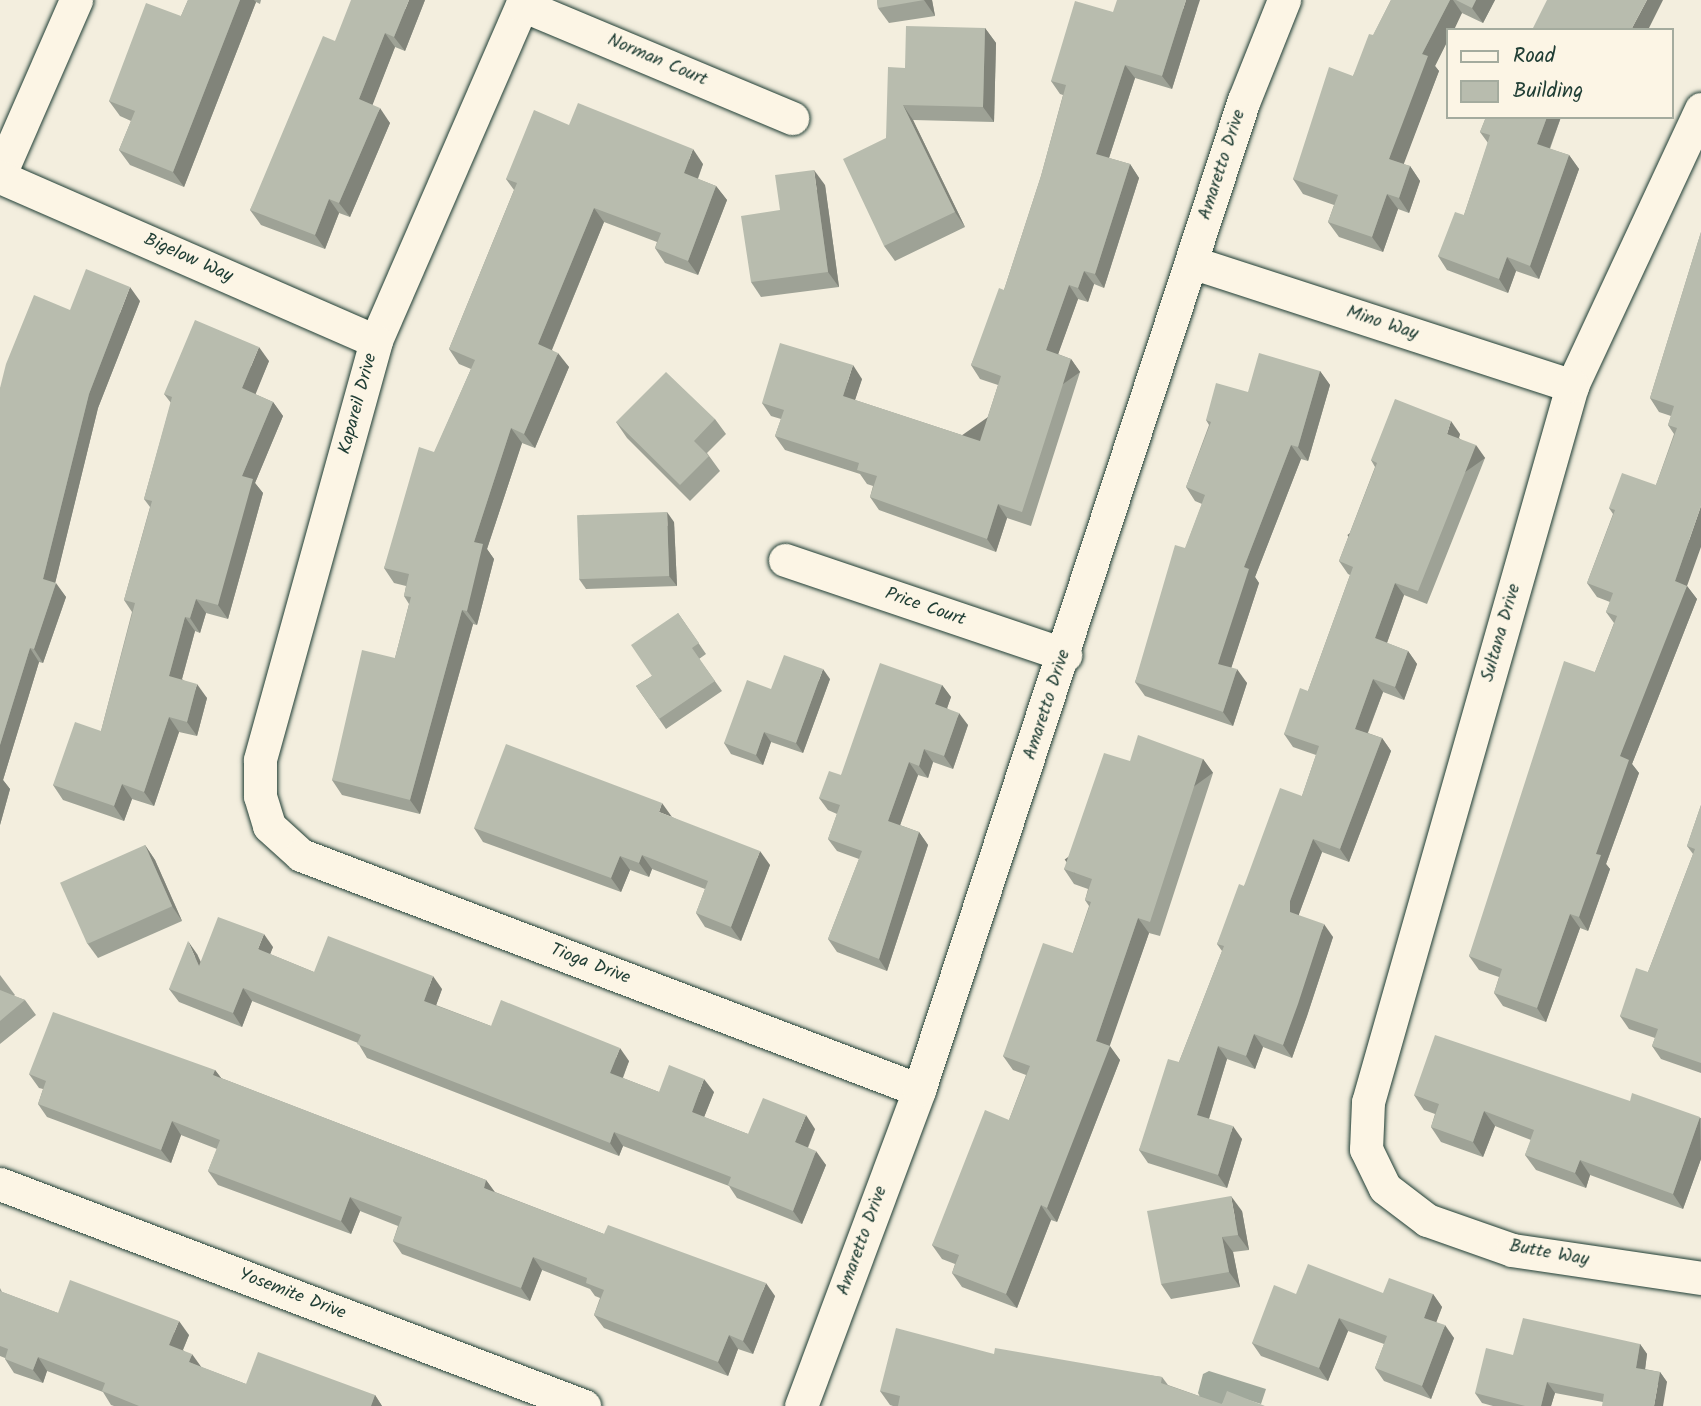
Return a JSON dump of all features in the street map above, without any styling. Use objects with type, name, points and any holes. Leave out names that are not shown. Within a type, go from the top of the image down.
[{"type":"street","points":[[0,176],[76,0]]},
{"type":"street","name":"Amaretto Drive","points":[[801,1406],[919,1090],[1065,655],[1244,100],[1284,0]]},
{"type":"street","name":"Norman Court","points":[[523,2],[792,118]]},
{"type":"street","name":"Kapareil Drive","points":[[269,826],[260,796],[260,760],[376,341],[523,2]]},
{"type":"street","name":"Sultana Drive","points":[[1376,1176],[1366,1149],[1368,1102],[1572,386],[1701,108]]},
{"type":"street","name":"Bigelow Way","points":[[0,176],[376,341]]},
{"type":"street","name":"Mino Way","points":[[1191,262],[1572,386]]},
{"type":"street","name":"Price Court","points":[[785,560],[1065,655]]},
{"type":"street","name":"Tioga Drive","points":[[269,826],[301,855],[919,1090]]},
{"type":"street","name":"Butte Way","points":[[1376,1176],[1427,1220],[1512,1250],[1701,1278]]},
{"type":"street","name":"Yosemite Drive","points":[[0,1184],[584,1406]]},
{"type":"shaded area","points":[[1209,1371],[1266,1389],[1261,1404],[1239,1397],[1219,1405],[1201,1399],[1198,1393],[1203,1374]]},
{"type":"building","points":[[188,0],[240,0],[173,172],[119,150],[135,111],[109,101],[146,3],[181,16]]},
{"type":"building","points":[[351,0],[409,0],[394,37],[385,33],[359,99],[380,108],[339,203],[329,199],[315,235],[250,210],[323,36],[335,41]]},
{"type":"building","points":[[877,0],[924,0],[878,8]]},
{"type":"building","points":[[1117,0],[1186,0],[1162,76],[1125,65],[1096,154],[1130,164],[1095,274],[1084,271],[1078,288],[1069,285],[1046,350],[1071,359],[1022,512],[998,504],[987,539],[870,497],[877,476],[857,470],[859,463],[775,436],[784,410],[762,403],[780,343],[853,365],[843,396],[980,441],[1001,376],[971,365],[999,288],[1004,290],[1041,176],[1066,85],[1051,81],[1075,1],[1113,12]]},
{"type":"building","points":[[1391,0],[1450,0],[1422,54],[1428,56],[1389,159],[1410,166],[1399,198],[1387,194],[1372,237],[1328,222],[1338,195],[1293,179],[1329,67],[1353,76],[1369,34],[1373,35]]},
{"type":"building","points":[[1456,0],[1476,0],[1472,8]]},
{"type":"building","points":[[1547,0],[1647,0],[1632,28],[1533,28]]},
{"type":"building","points":[[906,26],[985,28],[983,107],[903,105],[955,212],[884,246],[843,159],[886,138],[888,67],[905,68]]},
{"type":"building","points":[[578,103],[693,149],[684,173],[716,186],[688,261],[655,248],[661,233],[594,208],[538,344],[558,353],[524,434],[511,428],[474,542],[483,544],[467,611],[462,610],[410,800],[332,780],[362,650],[395,658],[411,597],[404,596],[409,574],[384,568],[419,447],[434,452],[475,360],[449,349],[517,183],[506,179],[534,110],[569,125]]},
{"type":"building","points":[[1485,119],[1546,119],[1537,144],[1569,155],[1530,266],[1507,257],[1499,279],[1438,256],[1455,212],[1464,215],[1490,135],[1480,132]]},
{"type":"building","points":[[814,170],[828,272],[751,282],[741,216],[780,210],[775,175]]},
{"type":"building","points":[[1701,232],[1701,506],[1675,581],[1687,586],[1620,756],[1629,760],[1596,854],[1601,855],[1579,917],[1570,914],[1537,1008],[1494,993],[1502,969],[1469,956],[1564,661],[1595,672],[1617,616],[1606,612],[1613,593],[1587,583],[1615,510],[1609,508],[1622,473],[1656,485],[1677,428],[1668,425],[1674,406],[1650,398]]},
{"type":"building","points":[[86,269],[130,287],[89,394],[43,579],[56,583],[34,649],[30,648],[0,745],[0,388],[6,364],[34,295],[70,310]]},
{"type":"building","points":[[195,320],[259,347],[242,388],[273,402],[242,476],[253,479],[218,605],[196,599],[190,618],[185,617],[169,676],[197,684],[187,722],[169,717],[144,792],[122,784],[114,806],[53,785],[75,722],[101,731],[135,603],[124,600],[152,501],[144,499],[172,397],[164,394]]},
{"type":"building","points":[[1259,353],[1320,371],[1298,447],[1291,445],[1244,567],[1249,569],[1218,664],[1237,669],[1223,712],[1135,682],[1175,545],[1185,548],[1205,495],[1186,487],[1211,422],[1206,420],[1216,383],[1248,392]]},
{"type":"building","points":[[666,372],[715,419],[694,441],[709,456],[680,485],[616,422]]},
{"type":"building","points":[[1395,399],[1451,421],[1447,434],[1476,445],[1418,591],[1395,583],[1375,638],[1408,651],[1395,687],[1373,679],[1355,729],[1382,738],[1340,849],[1313,839],[1290,901],[1290,912],[1324,924],[1283,1045],[1254,1034],[1246,1056],[1218,1046],[1197,1115],[1233,1126],[1218,1175],[1139,1150],[1168,1059],[1179,1062],[1224,946],[1217,944],[1239,884],[1244,886],[1280,788],[1302,796],[1319,746],[1284,734],[1300,688],[1308,691],[1353,567],[1339,561],[1377,463],[1371,460]]},
{"type":"building","points":[[667,512],[669,576],[579,579],[577,515]]},
{"type":"building","points":[[678,613],[699,643],[692,648],[715,681],[659,719],[636,686],[652,676],[631,645]]},
{"type":"building","points":[[784,655],[823,669],[796,743],[764,732],[756,755],[724,743],[747,680],[771,689]]},
{"type":"building","points":[[880,663],[942,685],[935,704],[959,713],[944,756],[924,749],[919,766],[909,762],[888,821],[919,832],[879,959],[828,939],[862,851],[828,839],[840,805],[819,798],[829,771],[841,775]]},
{"type":"building","points":[[1138,735],[1203,759],[1150,922],[1138,918],[1096,1041],[1110,1046],[1047,1208],[1041,1205],[1006,1294],[952,1273],[959,1255],[932,1245],[985,1110],[1009,1120],[1030,1066],[1003,1056],[1043,943],[1073,953],[1091,902],[1085,900],[1092,879],[1064,869],[1104,753],[1130,761]]},
{"type":"building","points":[[506,744],[662,803],[659,812],[760,851],[731,927],[696,913],[708,881],[642,855],[639,863],[620,856],[611,878],[474,828]]},
{"type":"building","points":[[1701,805],[1701,1063],[1652,1046],[1658,1029],[1620,1016],[1636,968],[1648,972],[1695,849],[1687,846]]},
{"type":"building","points":[[145,845],[172,906],[87,944],[60,883]]},
{"type":"building","points":[[218,917],[264,934],[258,949],[314,972],[328,936],[433,976],[424,1001],[491,1026],[501,1000],[620,1048],[610,1073],[659,1092],[669,1065],[704,1079],[692,1112],[748,1134],[763,1098],[806,1115],[795,1142],[816,1151],[793,1211],[728,1185],[731,1177],[614,1132],[610,1143],[357,1044],[361,1035],[243,988],[233,1013],[169,989],[188,941],[199,966]]},
{"type":"building","points":[[0,990],[25,1000],[0,1021]]},
{"type":"building","points":[[53,1012],[215,1070],[213,1075],[486,1180],[484,1188],[604,1234],[608,1225],[766,1283],[743,1341],[729,1335],[718,1362],[594,1315],[604,1290],[586,1283],[587,1278],[533,1257],[521,1288],[393,1241],[402,1217],[350,1197],[341,1221],[208,1171],[220,1140],[172,1121],[161,1150],[38,1104],[46,1081],[29,1074]]},
{"type":"building","points":[[1435,1035],[1630,1101],[1632,1093],[1700,1117],[1673,1194],[1580,1160],[1575,1173],[1525,1155],[1534,1130],[1484,1111],[1473,1142],[1431,1127],[1439,1104],[1414,1095]]},
{"type":"building","points":[[1231,1196],[1238,1235],[1222,1237],[1229,1272],[1161,1284],[1147,1211]]},
{"type":"building","points":[[1308,1264],[1383,1293],[1389,1278],[1433,1294],[1424,1318],[1445,1325],[1422,1386],[1375,1368],[1387,1336],[1339,1318],[1319,1368],[1252,1343],[1274,1285],[1296,1294]]},
{"type":"building","points":[[70,1280],[179,1321],[169,1345],[192,1354],[189,1362],[246,1384],[258,1352],[375,1395],[371,1406],[139,1406],[102,1391],[105,1383],[38,1357],[33,1370],[5,1359],[8,1349],[0,1346],[0,1291],[58,1313]]},
{"type":"building","points":[[1523,1318],[1640,1344],[1636,1368],[1660,1372],[1654,1406],[1602,1406],[1604,1394],[1547,1382],[1541,1406],[1525,1406],[1475,1393],[1486,1348],[1513,1355]]},
{"type":"building","points":[[896,1328],[994,1354],[995,1348],[1162,1377],[1161,1383],[1222,1404],[1227,1391],[1265,1406],[898,1406],[900,1396],[880,1391]]}]
